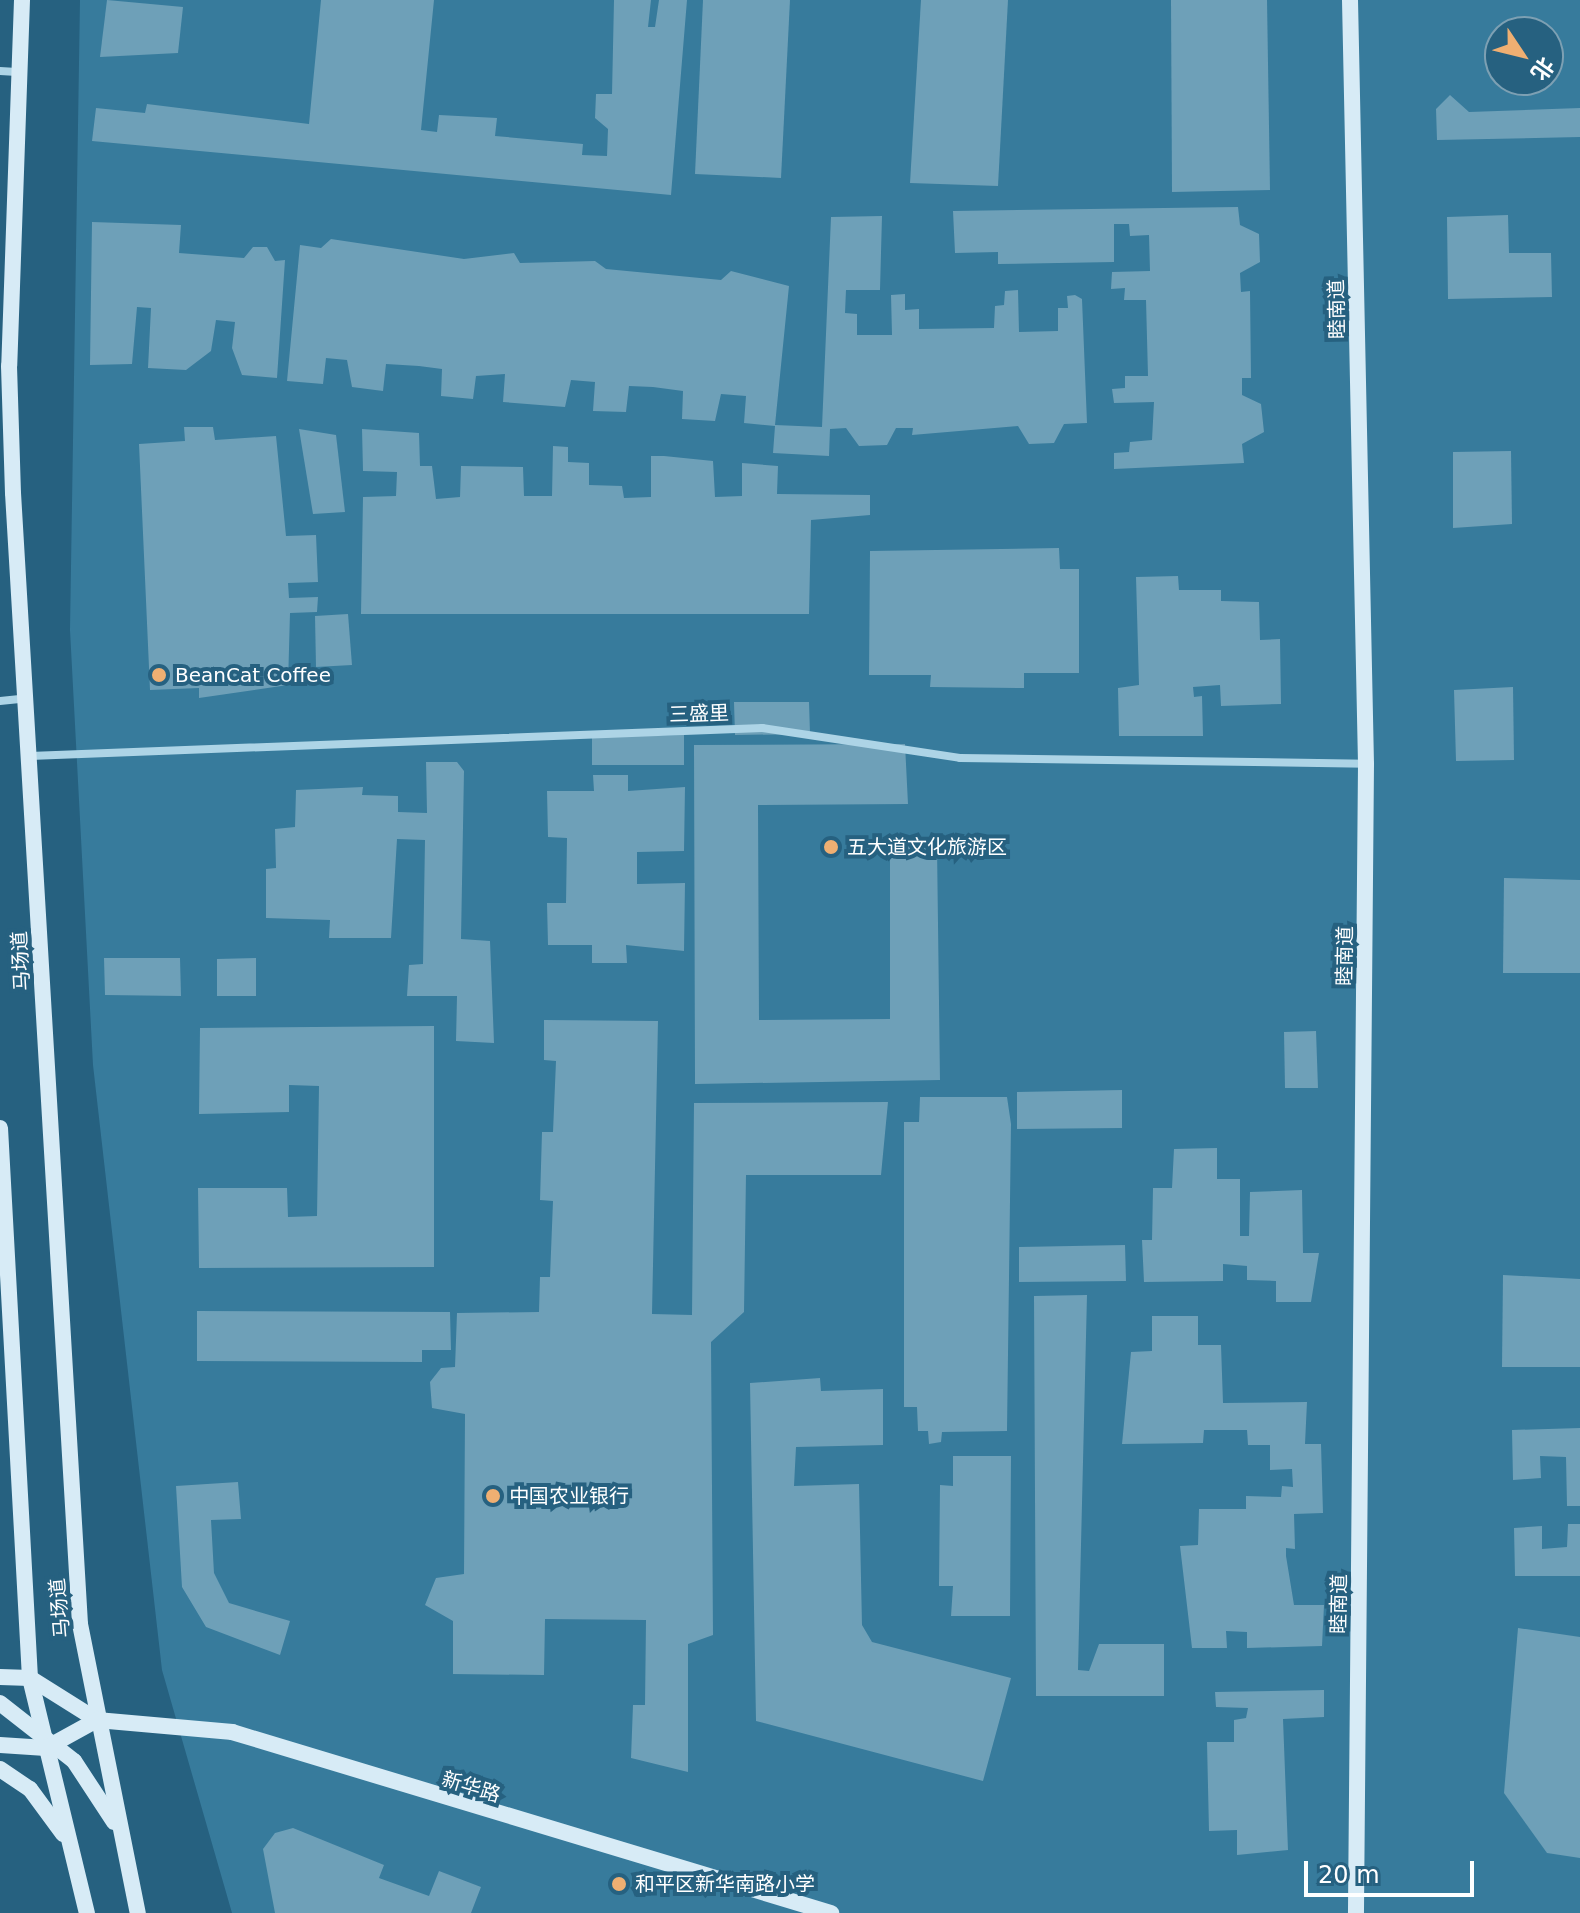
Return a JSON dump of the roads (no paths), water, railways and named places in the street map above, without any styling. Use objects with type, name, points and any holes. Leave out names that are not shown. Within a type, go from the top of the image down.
[{"type":"main road","name":"马场道","points":[[22,0],[8,72],[9,366],[80,1624],[138,1913]]},
{"type":"main road","name":"睦南道","points":[[1350,0],[1366,764],[1356,1913]]},
{"type":"main road","name":"马场道","points":[[0,1128],[30,1678],[42,1731],[51,1746],[87,1913]]},
{"type":"main road","points":[[0,1677],[30,1678],[97,1720],[51,1746],[0,1745]]},
{"type":"main road","points":[[0,1703],[42,1731]]},
{"type":"main road","name":"新华路","points":[[97,1720],[232,1732],[831,1913]]},
{"type":"main road","points":[[51,1746],[96,1790],[124,1841]]},
{"type":"main road","points":[[0,1769],[45,1805],[73,1853]]},
{"type":"street","points":[[0,701],[27,698]]},
{"type":"street","name":"三盛里","points":[[30,756],[762,728],[960,758],[1366,764]]},
{"type":"place","name":"BeanCat Coffee","points":[[159,675]]},
{"type":"place","name":"五大道文化旅游区","points":[[831,847]]},
{"type":"place","name":"中国农业银行","points":[[493,1496]]},
{"type":"place","name":"和平区新华南路小学","points":[[619,1884]]}]
